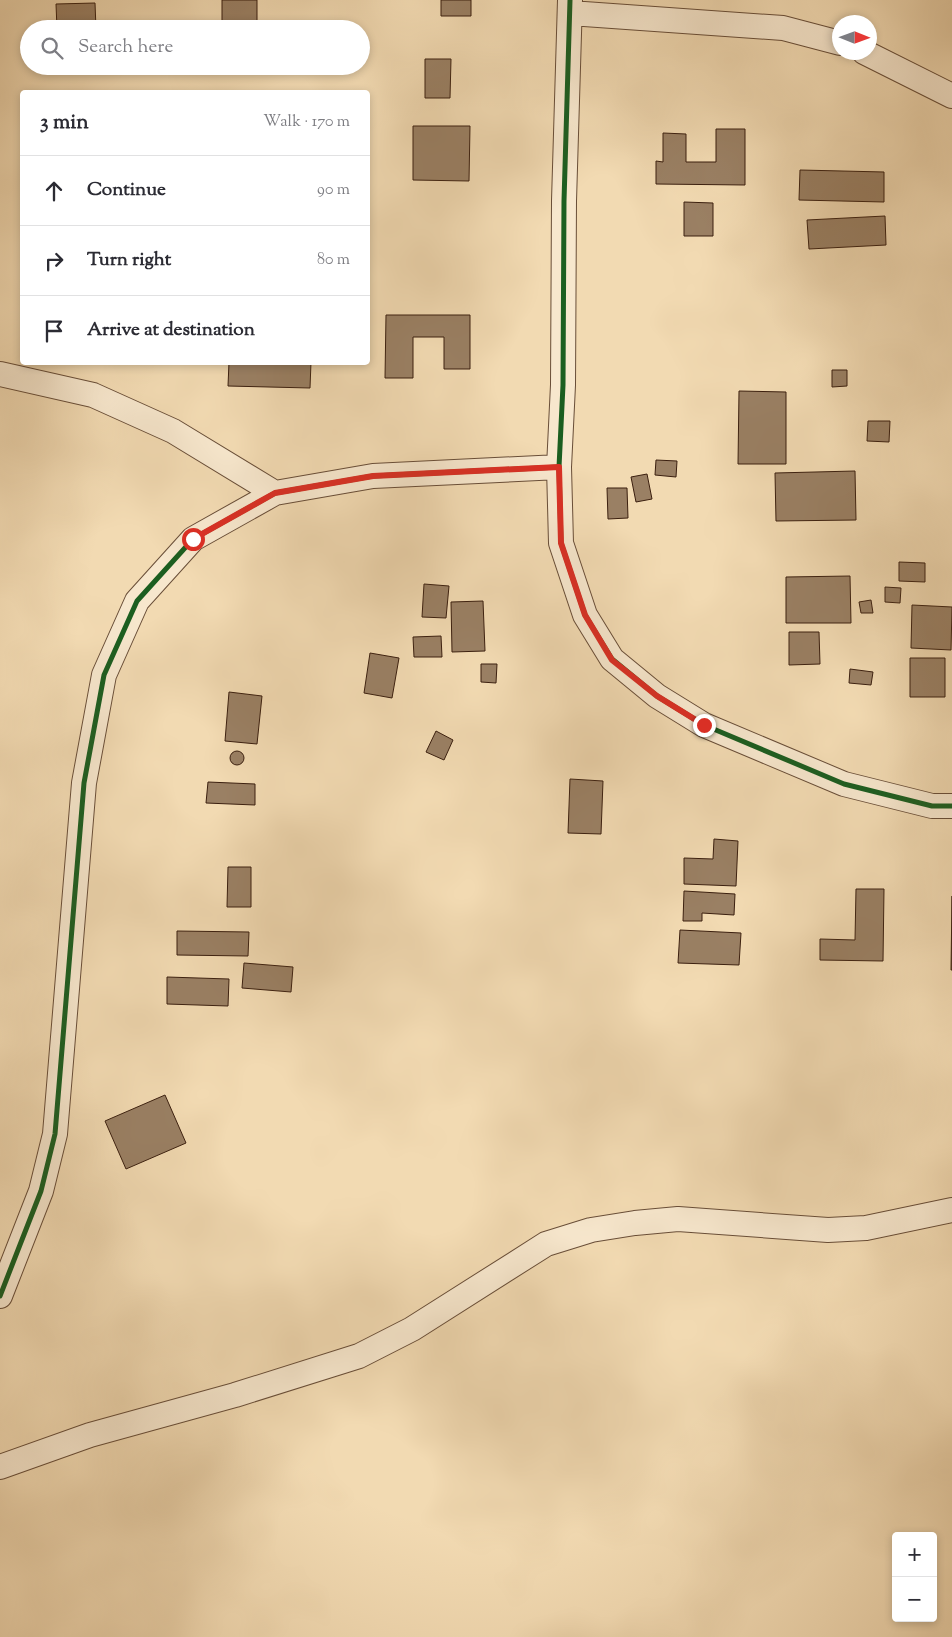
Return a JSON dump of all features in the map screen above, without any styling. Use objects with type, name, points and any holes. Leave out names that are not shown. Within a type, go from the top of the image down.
[{"type":"street","points":[[832,41],[783,28],[570,7],[564,201],[563,385],[559,467],[561,543],[585,615],[612,660],[657,696],[704,725],[844,784],[932,806],[952,806]]},
{"type":"street","points":[[877,58],[952,96]]},
{"type":"street","points":[[0,374],[93,395],[173,431],[275,493]]},
{"type":"street","points":[[0,1296],[41,1191],[55,1134],[84,783],[104,675],[137,601],[193,539],[275,493],[373,476],[559,467]]},
{"type":"street","points":[[0,1467],[90,1435],[235,1395],[358,1356],[412,1329],[546,1244],[591,1230],[678,1219],[828,1230],[866,1228],[952,1210]]},
{"type":"building","points":[[222,0],[257,0],[257,20],[222,20]]},
{"type":"building","points":[[441,0],[471,0],[471,16],[441,16]]},
{"type":"building","points":[[95,3],[96,20],[57,20],[56,4]]},
{"type":"building","points":[[425,59],[451,59],[450,98],[425,98]]},
{"type":"building","points":[[413,126],[470,126],[469,181],[413,180]]},
{"type":"building","points":[[716,129],[745,129],[745,185],[656,184],[656,161],[663,162],[663,133],[686,134],[686,162],[716,162]]},
{"type":"building","points":[[800,170],[884,172],[884,202],[799,200]]},
{"type":"building","points":[[684,202],[713,203],[713,236],[684,236]]},
{"type":"building","points":[[885,216],[886,245],[809,249],[807,220]]},
{"type":"building","points":[[386,315],[470,315],[470,369],[444,369],[444,337],[413,337],[413,378],[385,378]]},
{"type":"building","points":[[229,365],[311,365],[310,388],[228,386]]},
{"type":"building","points":[[832,370],[847,370],[847,386],[832,387]]},
{"type":"building","points":[[739,391],[786,392],[786,464],[738,464]]},
{"type":"building","points":[[868,421],[890,421],[889,442],[867,441]]},
{"type":"building","points":[[656,460],[677,461],[676,477],[655,475]]},
{"type":"building","points":[[855,471],[856,520],[776,521],[775,473]]},
{"type":"building","points":[[647,474],[652,499],[636,502],[631,477]]},
{"type":"building","points":[[607,488],[627,488],[628,518],[608,519]]},
{"type":"building","points":[[899,562],[925,563],[925,582],[899,581]]},
{"type":"building","points":[[850,576],[851,623],[786,623],[786,577]]},
{"type":"building","points":[[424,584],[449,586],[446,618],[422,617]]},
{"type":"building","points":[[885,587],[901,588],[900,603],[885,602]]},
{"type":"building","points":[[871,600],[873,613],[861,613],[859,602]]},
{"type":"building","points":[[483,601],[485,651],[452,652],[451,602]]},
{"type":"building","points":[[912,605],[952,607],[951,650],[911,648]]},
{"type":"building","points":[[789,632],[819,632],[820,664],[789,665]]},
{"type":"building","points":[[441,636],[442,657],[414,657],[413,637]]},
{"type":"building","points":[[370,653],[399,658],[392,698],[364,693]]},
{"type":"building","points":[[910,658],[945,658],[945,697],[910,697]]},
{"type":"building","points":[[481,664],[497,664],[496,683],[481,682]]},
{"type":"building","points":[[850,669],[873,672],[871,685],[849,683]]},
{"type":"building","points":[[229,692],[262,696],[257,744],[225,741]]},
{"type":"building","points":[[436,731],[453,740],[444,760],[426,752]]},
{"type":"building","points":[[237,751],[242,753],[244,758],[242,763],[237,765],[232,763],[230,758],[232,753]]},
{"type":"building","points":[[570,779],[603,781],[601,834],[568,833]]},
{"type":"building","points":[[208,782],[255,784],[255,805],[206,803]]},
{"type":"building","points":[[714,839],[738,841],[736,886],[684,884],[684,858],[713,859]]},
{"type":"building","points":[[228,867],[251,867],[251,907],[227,907]]},
{"type":"building","points":[[856,889],[884,889],[883,961],[820,960],[820,939],[855,940]]},
{"type":"building","points":[[684,891],[735,894],[734,915],[702,913],[702,921],[683,921]]},
{"type":"building","points":[[952,896],[952,970],[951,970]]},
{"type":"building","points":[[680,930],[741,933],[739,965],[678,963]]},
{"type":"building","points":[[177,931],[249,932],[248,956],[177,955]]},
{"type":"building","points":[[244,963],[293,967],[291,992],[242,988]]},
{"type":"building","points":[[167,977],[229,979],[228,1006],[167,1004]]},
{"type":"building","points":[[165,1095],[186,1143],[126,1169],[105,1121]]},
{"type":"cycle path","points":[[570,0],[564,201],[563,385],[559,467],[561,543],[585,615],[612,659],[657,696],[704,725],[844,784],[932,806],[952,806]]},
{"type":"cycle path","points":[[0,1296],[41,1191],[55,1134],[84,783],[104,675],[137,601],[193,539],[275,493],[373,476],[559,467]]},
{"type":"route","points":[[193,539],[275,493],[373,476],[559,467],[561,543],[585,615],[612,660],[657,696],[704,725]]}]
